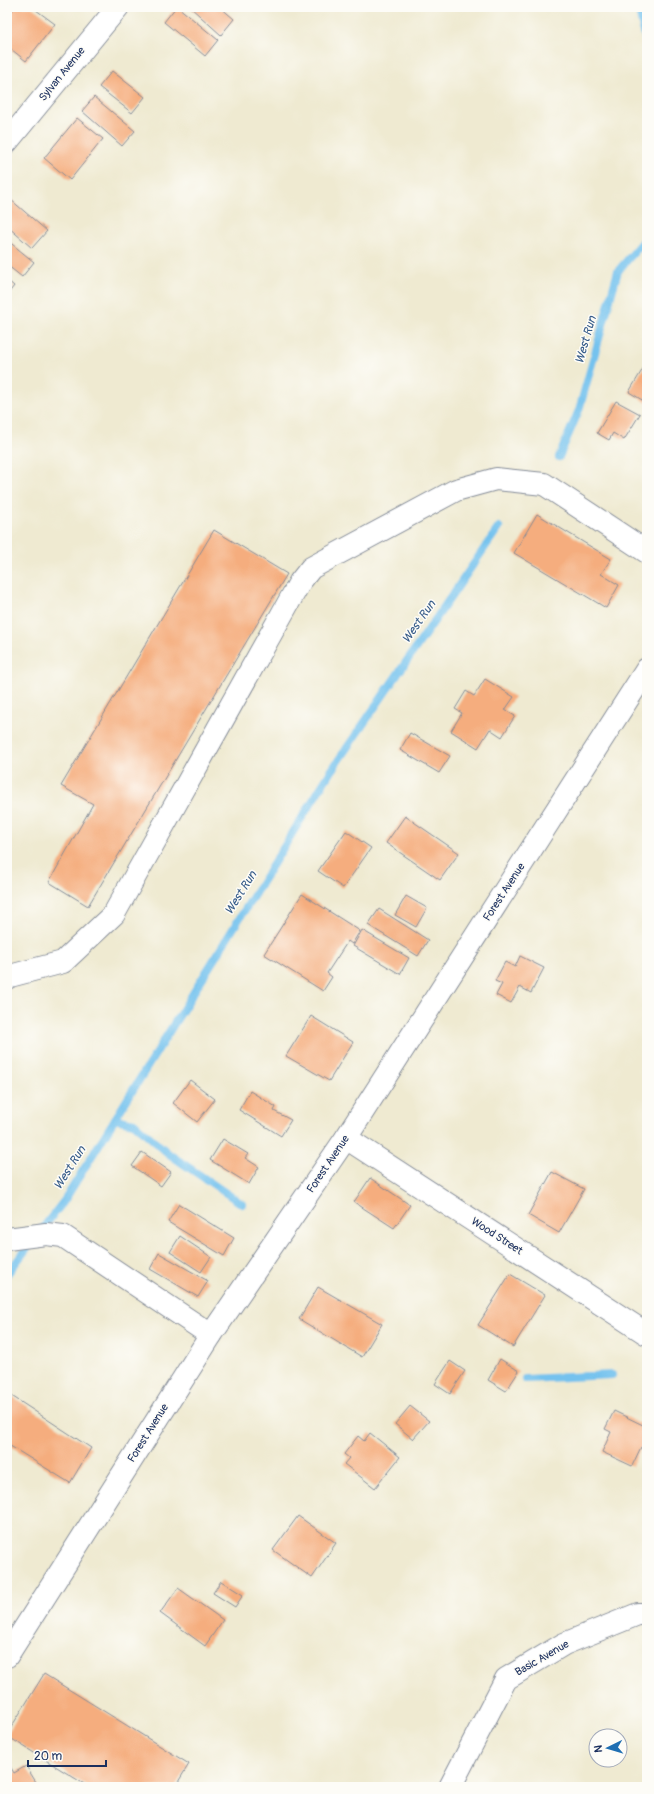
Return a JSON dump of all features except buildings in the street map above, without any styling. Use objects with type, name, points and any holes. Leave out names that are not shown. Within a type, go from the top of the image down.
[{"type":"street","name":"Sylvan Avenue","points":[[7,142],[110,10]]},
{"type":"street","points":[[7,978],[63,962],[114,914],[300,582],[311,568],[456,490],[496,478],[544,484],[647,552]]},
{"type":"street","name":"Forest Avenue","points":[[7,1656],[211,1335],[346,1138],[647,669]]},
{"type":"street","name":"Wood Street","points":[[346,1138],[647,1334]]},
{"type":"street","points":[[8,1239],[46,1234],[63,1236],[211,1335]]},
{"type":"street","name":"Basic Avenue","points":[[450,1787],[506,1679],[564,1644],[638,1614],[647,1614]]},
{"type":"waterway","name":"West Run","points":[[638,7],[647,44]]},
{"type":"waterway","name":"West Run","points":[[559,457],[579,410],[618,271],[647,237]]},
{"type":"waterway","name":"West Run","points":[[7,1274],[64,1201],[331,771],[499,527]]},
{"type":"waterway","points":[[115,1119],[134,1123],[169,1154],[242,1204]]},
{"type":"waterway","points":[[525,1379],[612,1375]]}]
